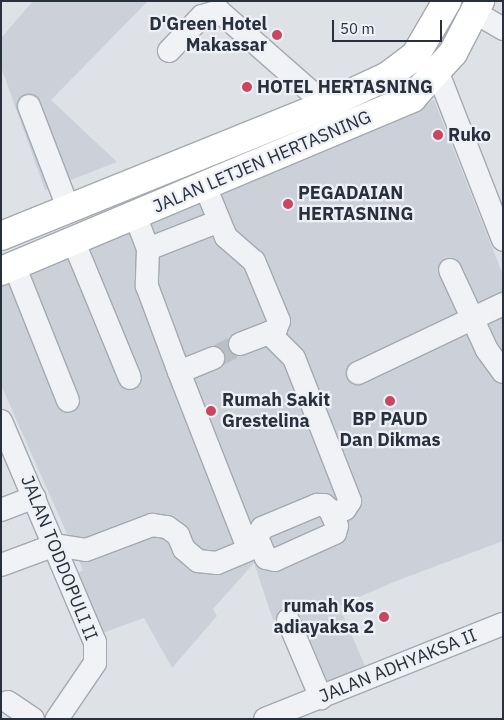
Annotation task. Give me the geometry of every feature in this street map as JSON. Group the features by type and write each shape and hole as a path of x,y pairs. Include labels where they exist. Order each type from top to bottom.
{"main road":[{"name":"JALAN LETJEN HERTASNING","path":"1,237 326,104 405,66 415,56 447,1"},
{"name":"JALAN LETJEN HERTASNING","path":"8,268 412,98 438,73 453,53 477,7"},
{"path":"1,237 8,268"}],"street":[{"path":"477,7 503,29"},
{"path":"169,51 202,16 219,11 326,104"},
{"path":"438,73 503,240"},
{"path":"29,106 69,210"},
{"path":"205,186 226,237 254,261 279,321 276,329 269,334 240,344"},
{"path":"1,565 55,545 86,550 152,525 167,527 178,534 184,549 198,562 217,563 254,547 262,528 308,509 324,505 332,515 337,526 332,536 270,560 254,547 179,372 147,286 148,249 134,215"},
{"path":"148,249 218,221"},
{"path":"73,240 130,378"},
{"path":"8,268 68,401"},
{"path":"450,270 487,350 503,372"},
{"path":"358,373 503,304"},
{"path":"269,334 294,358 350,501 346,509 332,515"},
{"path":"179,372 213,358"},
{"name":"JALAN TODDOPULI II","path":"1,421 36,497 95,642 95,663 57,719"},
{"path":"1,510 36,497"},
{"path":"288,620 321,698"},
{"name":"JALAN ADHYAKSA II","path":"265,719 290,715 321,698 503,624"},
{"path":"8,702 33,719"}],"shaded area":[{"path":"33,1 148,1 51,100 117,162 45,190 1,67 1,38"},
{"path":"434,100 503,275 503,541 391,583 339,606 365,666 322,684 290,613 273,620 254,563 213,609 217,616 172,668 144,618 97,635 75,575 83,570 1,385 1,283 227,191 224,185"}],"tunnel":[{"path":"213,358 240,344"}],"place":[{"name":"D'Green Hotel Makassar","path":"277,35"},
{"name":"HOTEL HERTASNING","path":"247,87"},
{"name":"Ruko","path":"438,135"},
{"name":"PEGADAIAN HERTASNING","path":"288,204"},
{"name":"BP PAUD Dan Dikmas","path":"390,401"},
{"name":"Rumah Sakit Grestelina","path":"211,411"},
{"name":"rumah Kos adiayaksa 2","path":"384,617"}]}
